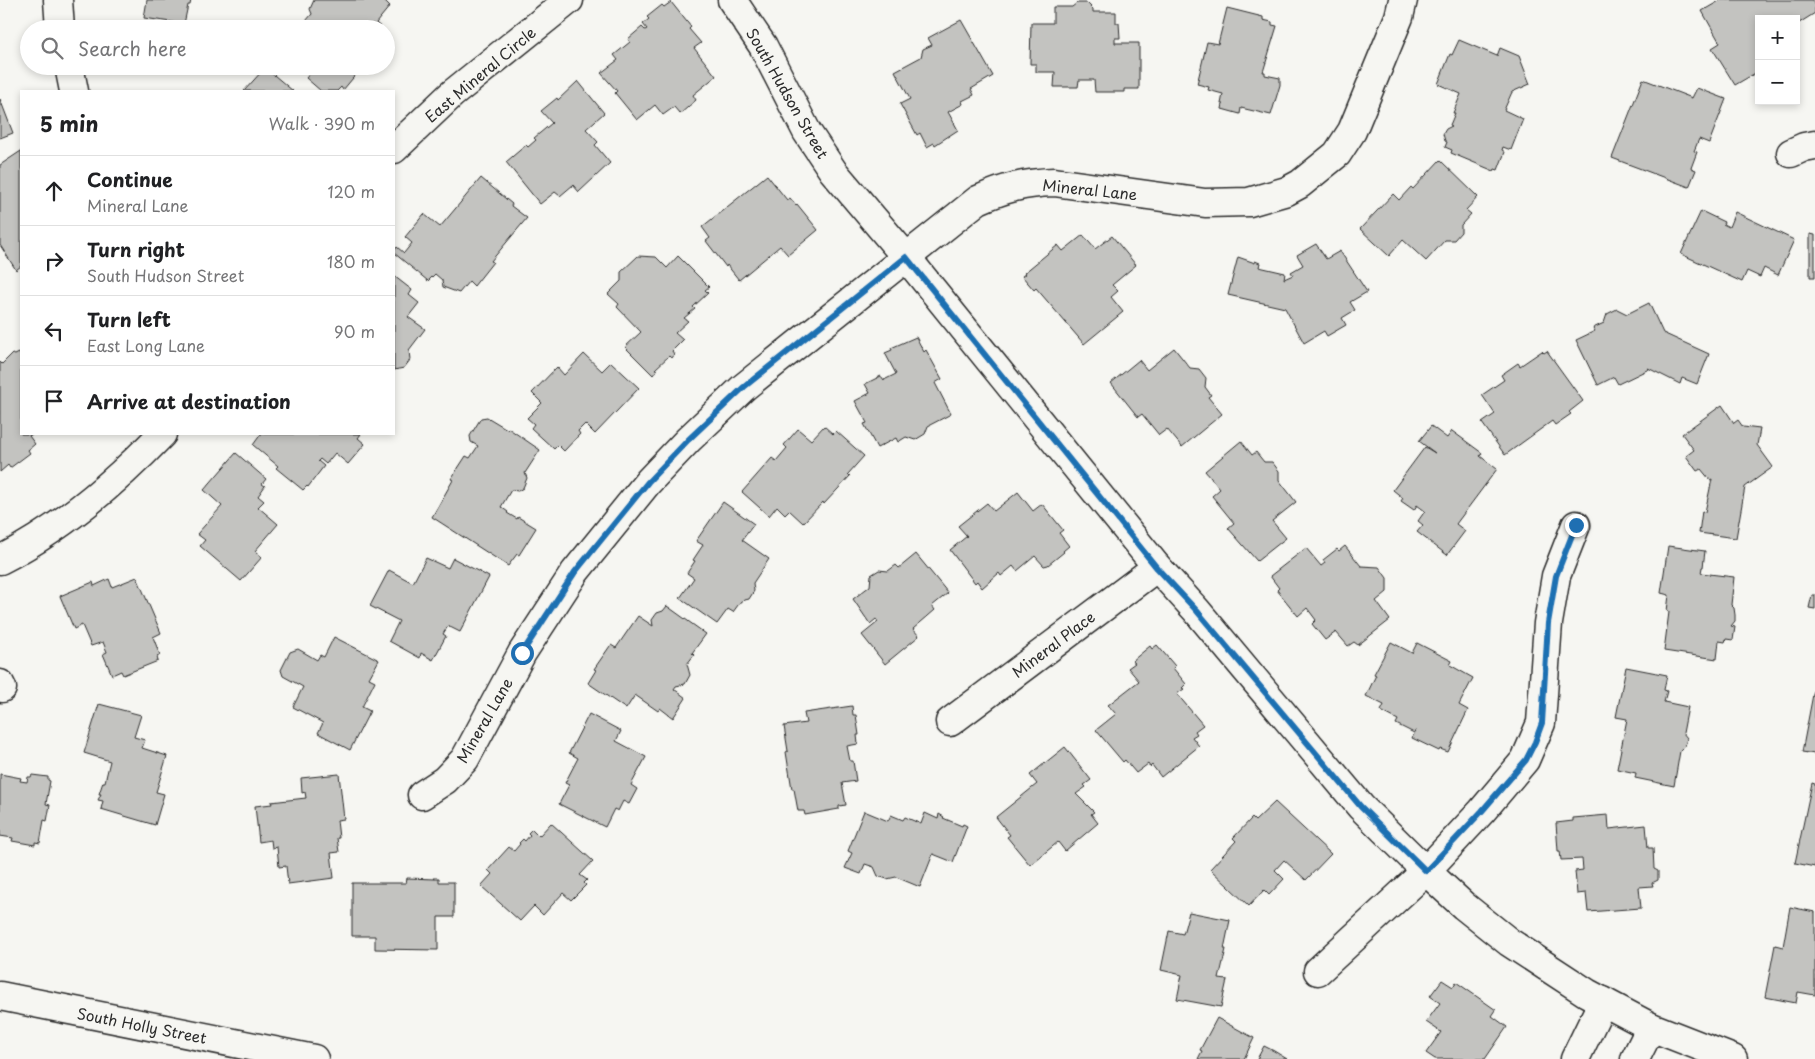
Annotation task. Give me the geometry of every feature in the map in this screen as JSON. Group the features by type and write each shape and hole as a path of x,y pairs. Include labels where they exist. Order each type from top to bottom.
{"street":[{"path":"58,0 59,20"},
{"name":"East Mineral Circle","path":"395,148 452,94 569,0"},
{"name":"South Hudson Street","path":"732,0 763,46 807,132 833,171 906,257 1157,568 1204,618 1361,807 1464,906 1509,942 1546,968 1651,1027 1733,1059"},
{"name":"Mineral Lane","path":"422,795 445,780 465,759 522,653 575,572 648,482 688,440 744,387 978,200 1002,189 1029,183 1054,182 1205,203 1249,202 1287,191 1300,184 1337,154 1352,131 1399,16 1403,0"},
{"path":"71,75 74,90"},
{"path":"0,560 22,549 62,523 135,462 161,435"},
{"path":"1318,971 1426,871 1526,760 1542,723 1548,623 1556,576 1576,525"},
{"name":"Mineral Place","path":"950,722 1142,577 1157,568"},
{"name":"South Holly Street","path":"0,996 314,1059"},
{"path":"1575,1059 1603,1001"},
{"path":"1635,1059 1651,1027"}],"building":[{"path":"147,0 191,0 185,20 144,18"},
{"path":"314,0 384,0 390,6 378,20 307,20 312,14 310,9"},
{"path":"1721,0 1812,0 1815,6 1815,13 1800,22 1800,15 1755,15 1755,73 1735,85 1712,48 1720,43 1702,11"},
{"path":"671,2 701,43 694,48 716,76 693,95 696,100 680,114 674,107 663,115 655,105 637,120 615,93 617,91 601,73 618,60 614,55 630,42 628,39 642,27 645,30 647,29 643,24 649,19 647,17 662,5 664,7"},
{"path":"1077,3 1087,3 1093,9 1093,12 1116,12 1116,23 1119,23 1120,38 1115,38 1115,43 1139,43 1139,89 1124,89 1124,92 1095,92 1094,80 1079,80 1078,87 1054,87 1055,72 1036,72 1036,64 1030,64 1031,23 1053,23 1053,7 1072,7"},
{"path":"1227,8 1263,17 1263,20 1272,22 1272,25 1277,26 1263,72 1265,72 1265,75 1280,78 1280,85 1271,115 1241,108 1240,114 1222,109 1223,94 1208,90 1209,87 1197,84 1207,42 1218,44"},
{"path":"961,20 993,76 971,89 974,95 962,101 963,104 948,112 958,130 935,145 934,143 927,147 920,133 917,135 900,104 910,99 895,71 921,57 923,49 932,45 928,38"},
{"path":"1459,40 1497,56 1500,48 1519,56 1530,84 1512,92 1504,110 1523,119 1511,150 1503,147 1502,150 1505,152 1498,170 1495,169 1494,171 1451,153 1452,150 1445,147 1447,142 1443,134 1446,129 1452,126 1450,125 1455,113 1453,113 1461,94 1438,84 1450,54 1452,55"},
{"path":"258,75 274,75 292,90 245,90"},
{"path":"308,75 356,75 343,90 341,87 338,90 320,90 306,78"},
{"path":"1643,79 1692,98 1697,88 1726,99 1709,143 1699,139 1694,151 1697,152 1691,168 1696,170 1689,187 1612,158"},
{"path":"578,81 604,113 586,129 598,142 595,145 610,163 579,192 573,185 560,196 555,192 540,204 506,162 526,145 528,147 536,140 534,138 552,123 541,111 557,98 558,100"},
{"path":"0,99 13,133 0,138"},
{"path":"20,152 20,267 16,270 0,245 0,165"},
{"path":"1440,160 1478,197 1466,210 1471,214 1461,225 1461,232 1454,240 1445,240 1426,261 1403,240 1389,256 1360,229 1393,194 1399,200 1411,187 1413,189"},
{"path":"767,175 787,200 790,198 797,204 818,230 788,255 780,246 739,280 727,265 726,267 706,241 710,238 702,227"},
{"path":"481,178 527,218 491,261 493,262 474,286 469,281 459,293 443,287 442,280 435,274 428,281 395,254 397,247 404,253 412,243 405,237 424,214 440,227"},
{"path":"1701,211 1724,222 1723,224 1729,227 1735,212 1794,240 1778,275 1764,268 1760,277 1747,271 1742,282 1681,254"},
{"path":"1810,234 1815,235 1815,277 1810,277"},
{"path":"1083,235 1095,249 1112,236 1136,265 1112,285 1118,291 1111,297 1123,312 1084,344 1036,288 1034,290 1022,276 1058,245 1063,251"},
{"path":"1316,244 1326,259 1340,251 1367,292 1350,302 1355,310 1342,318 1346,325 1327,336 1324,331 1304,343 1285,308 1228,295 1238,257 1260,263 1259,267 1285,273 1284,279 1293,275 1291,272 1303,265 1297,255"},
{"path":"638,256 656,257 667,268 678,256 709,287 705,290 708,293 693,307 695,309 684,318 688,321 675,333 683,340 672,351 674,354 671,358 669,356 655,369 657,370 653,375 625,347 641,332 617,307 619,304 608,294 621,281 621,272"},
{"path":"395,277 412,290 409,295 419,303 408,317 425,329 409,350 410,360 404,368 395,370"},
{"path":"1649,303 1663,333 1709,354 1697,384 1682,378 1680,384 1648,368 1618,384 1614,377 1598,385 1576,340 1595,331 1593,328 1604,323 1607,314 1617,309 1627,314"},
{"path":"916,337 924,352 926,350 942,379 935,383 951,414 928,426 925,434 915,440 906,437 898,442 896,438 877,448 864,424 867,423 855,401 870,393 865,384 881,376 884,380 896,374 885,353 892,350 891,348"},
{"path":"1174,348 1190,368 1199,369 1206,378 1205,387 1211,395 1208,397 1222,414 1182,447 1167,429 1159,435 1142,414 1138,417 1111,383 1139,360 1147,370"},
{"path":"1542,351 1544,353 1547,351 1583,401 1569,412 1571,414 1555,425 1552,421 1505,455 1482,423 1495,414 1482,395 1504,380 1501,375 1518,363 1520,366"},
{"path":"19,353 20,354 20,435 30,435 29,436 35,444 28,450 30,453 10,468 8,465 0,472 0,362 2,364 12,354"},
{"path":"584,354 602,371 611,362 639,388 595,434 585,424 578,431 580,434 564,451 558,445 554,449 531,428 534,424 527,418 542,403 532,393 557,367 564,375"},
{"path":"1722,405 1734,423 1738,420 1743,427 1760,429 1757,445 1773,467 1745,487 1736,538 1699,533 1702,511 1705,512 1712,479 1710,480 1701,469 1697,471 1686,456 1694,450 1682,434"},
{"path":"487,417 508,428 540,450 525,473 527,478 523,488 518,491 511,490 501,507 517,519 518,517 536,528 519,555 517,554 508,566 432,517 453,480 451,479 466,456 470,458 478,446 471,442 470,436 481,418"},
{"path":"824,426 833,434 836,431 864,456 848,474 850,476 803,523 789,510 785,514 777,506 769,516 742,492 772,458 776,461 787,448 784,445 798,429 811,440"},
{"path":"1431,426 1447,438 1452,431 1482,453 1480,456 1497,469 1456,524 1465,531 1447,555 1417,532 1423,525 1418,521 1425,511 1417,505 1414,510 1401,501 1403,498 1393,490 1425,447 1435,453 1419,441"},
{"path":"260,435 360,435 358,438 365,444 348,464 335,453 326,464 320,459 318,461 324,466 308,487 303,490 276,468 278,466 253,445"},
{"path":"1241,441 1252,455 1256,452 1264,462 1272,462 1279,471 1279,480 1296,502 1272,521 1286,538 1257,561 1228,528 1234,523 1212,496 1220,489 1205,471"},
{"path":"236,453 266,479 262,484 265,486 258,496 264,501 258,507 278,524 255,551 262,557 241,581 200,546 205,540 197,534 222,506 204,490"},
{"path":"1018,492 1033,511 1042,504 1063,530 1059,533 1069,546 1048,565 1044,566 1035,556 1017,571 1013,566 1001,576 999,573 982,588 977,581 975,583 950,550 967,536 958,526 987,503 994,511"},
{"path":"723,502 754,524 742,540 769,559 753,583 754,591 749,599 741,601 733,612 728,609 717,624 680,598 694,578 687,573 703,545 696,541"},
{"path":"1345,546 1361,566 1379,567 1387,578 1387,592 1376,601 1390,620 1358,645 1354,642 1348,646 1336,632 1325,640 1312,624 1316,620 1307,608 1298,616 1277,590 1279,588 1270,576 1306,548 1321,566 1325,563 1323,560 1337,549 1339,551"},
{"path":"1668,546 1705,551 1701,573 1734,577 1731,605 1734,608 1735,615 1735,621 1731,626 1735,627 1733,640 1719,641 1717,659 1664,651 1669,612 1667,611 1669,595 1661,593"},
{"path":"916,554 948,593 932,606 935,610 913,629 919,636 885,664 862,635 878,622 876,619 870,624 853,599 870,586 871,575 879,570 888,571 896,565 899,568"},
{"path":"426,558 448,568 453,558 489,577 460,632 448,626 443,634 446,636 433,660 421,653 420,658 389,641 399,621 370,606 389,570 413,583"},
{"path":"137,577 161,633 153,637 160,655 157,657 158,661 123,675 121,671 112,675 103,654 107,652 103,642 91,646 82,625 74,629 60,596 93,582 94,586 109,579 112,587"},
{"path":"1812,595 1815,595 1815,609 1809,608"},
{"path":"667,606 706,634 692,653 694,655 687,664 690,675 685,684 676,686 674,689 686,698 673,718 660,708 658,711 635,695 626,709 588,683 596,670 594,669 610,646 616,648 638,616 653,626 652,620 657,613 663,611"},
{"path":"334,637 379,660 369,678 375,681 362,707 370,711 350,750 318,733 323,723 293,707 303,687 283,676 281,670 290,652 298,649 317,660 320,655 324,657"},
{"path":"1391,642 1412,653 1417,643 1452,661 1450,665 1473,678 1459,705 1468,710 1448,752 1440,749 1439,751 1412,738 1416,730 1414,733 1396,724 1398,720 1381,711 1384,705 1366,696 1376,675 1374,674"},
{"path":"1157,645 1175,666 1173,668 1186,684 1182,688 1184,689 1177,694 1203,725 1195,731 1197,734 1192,737 1199,746 1161,777 1152,765 1150,767 1148,764 1136,773 1125,760 1123,762 1096,730 1116,714 1108,705 1139,681 1128,668 1135,663 1132,661 1150,646 1152,649"},
{"path":"1626,667 1667,675 1664,690 1667,691 1664,702 1688,707 1683,733 1687,738 1685,746 1680,751 1674,786 1635,778 1636,773 1617,769 1627,719 1616,717"},
{"path":"1815,684 1815,754 1802,752"},
{"path":"99,704 141,715 134,737 145,740 142,748 167,756 156,792 164,794 155,825 101,809 103,801 98,800 101,794 99,794 103,782 105,782 110,761 84,753"},
{"path":"852,706 853,715 856,715 859,735 857,735 858,744 847,746 850,761 853,761 856,781 842,783 846,805 839,806 839,809 805,815 804,811 798,811 794,789 792,789 784,726 806,723 804,713"},
{"path":"589,714 621,731 616,741 646,757 631,785 637,789 629,804 623,801 618,811 614,809 605,827 559,804 569,785 565,783 578,758 569,753"},
{"path":"1065,747 1091,780 1084,785 1086,787 1076,794 1094,812 1091,814 1098,823 1065,851 1058,842 1030,865 1007,837 1010,835 996,817 1037,784 1030,775"},
{"path":"0,774 21,778 20,781 27,782 28,777 32,775 48,777 50,781 46,804 50,805 47,821 44,820 40,843 35,842 35,845 12,841 13,838 0,836"},
{"path":"339,774 344,819 337,820 339,852 331,853 334,878 288,884 286,866 279,867 277,847 272,848 271,840 259,842 255,806 306,798 305,792 302,793 301,778"},
{"path":"1812,783 1815,784 1815,867 1795,863"},
{"path":"1275,802 1331,854 1306,880 1284,860 1275,870 1284,879 1269,895 1264,890 1249,906 1210,869 1236,841 1233,838 1252,818 1255,821"},
{"path":"864,811 888,821 891,815 903,820 905,817 921,824 925,813 938,819 939,814 943,818 962,826 963,824 967,826 953,862 933,854 920,887 896,877 887,879 878,876 874,867 865,864 861,874 845,868 852,853 848,851"},
{"path":"1608,815 1609,829 1646,825 1648,848 1653,848 1654,869 1658,871 1658,880 1652,883 1653,886 1639,887 1641,908 1588,912 1586,893 1577,894 1575,871 1583,870 1582,859 1561,860 1560,851 1558,851 1556,823 1573,821 1573,818"},
{"path":"551,823 593,861 580,875 587,880 584,883 586,885 571,900 563,893 543,915 534,906 520,921 481,886 492,874 488,870 509,847 514,851 523,839 525,841 530,835 528,833 532,829 539,836"},
{"path":"407,878 439,878 439,882 454,882 454,917 438,917 438,950 375,949 375,936 352,936 352,883 406,883"},
{"path":"1790,907 1815,912 1815,995 1798,992 1796,1003 1765,997 1775,945 1783,947"},
{"path":"1189,912 1230,920 1219,979 1227,980 1221,1007 1177,999 1182,975 1161,970 1169,931 1183,934"},
{"path":"1442,980 1453,987 1456,982 1496,1010 1492,1016 1507,1027 1485,1059 1435,1059 1426,1053 1441,1032 1426,1022 1440,1003 1430,996"},
{"path":"1217,1018 1254,1038 1244,1059 1198,1059 1202,1051 1200,1050"},
{"path":"1264,1046 1274,1051 1287,1059 1257,1059"}],"route":[{"path":"522,653 575,572 648,482 688,440 744,387 906,257 1157,568 1197,611 1361,807 1426,871 1526,760 1535,742 1542,723 1548,623 1556,576 1576,525"}]}
